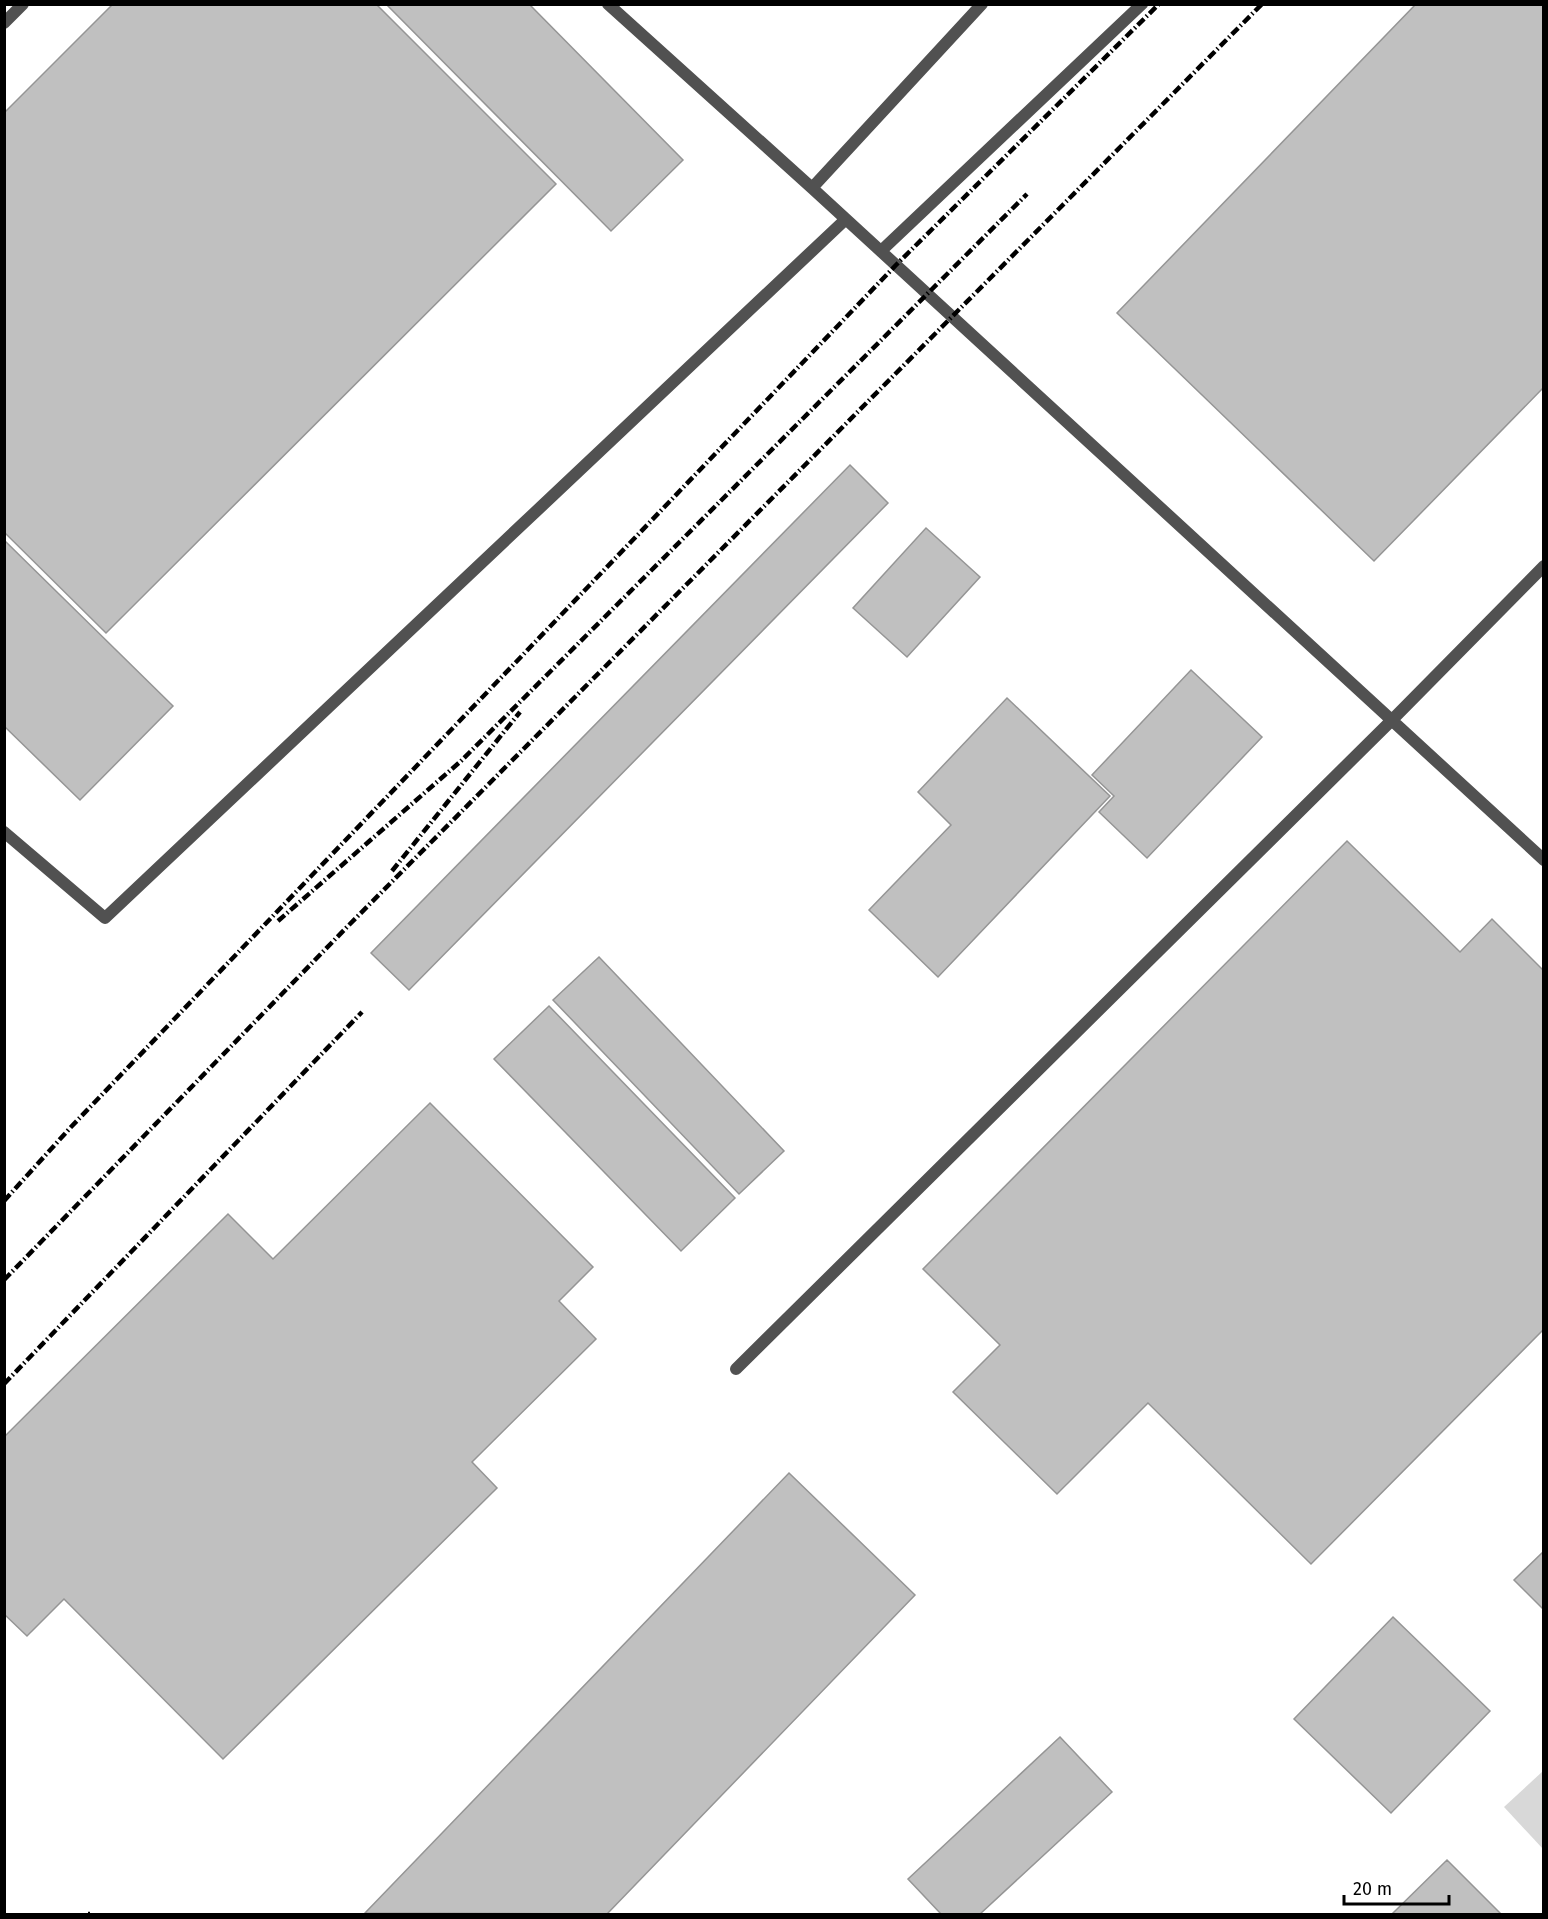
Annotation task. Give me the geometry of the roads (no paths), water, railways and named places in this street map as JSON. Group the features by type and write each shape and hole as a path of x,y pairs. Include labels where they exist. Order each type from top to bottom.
{"lane":[{"path":"4,23 23,4"},
{"path":"608,4 881,251 1544,860"},
{"path":"812,188 982,4"},
{"path":"881,251 1142,4"},
{"path":"4,832 105,918 846,219"},
{"path":"736,1369 1392,720 1544,566"}],"railway":[{"path":"4,1201 71,1127 896,265 1159,4"},
{"path":"4,1280 347,927 1262,4"},
{"path":"278,921 461,761 1027,194"},
{"path":"392,871 520,712"},
{"path":"4,1384 362,1012"}]}
